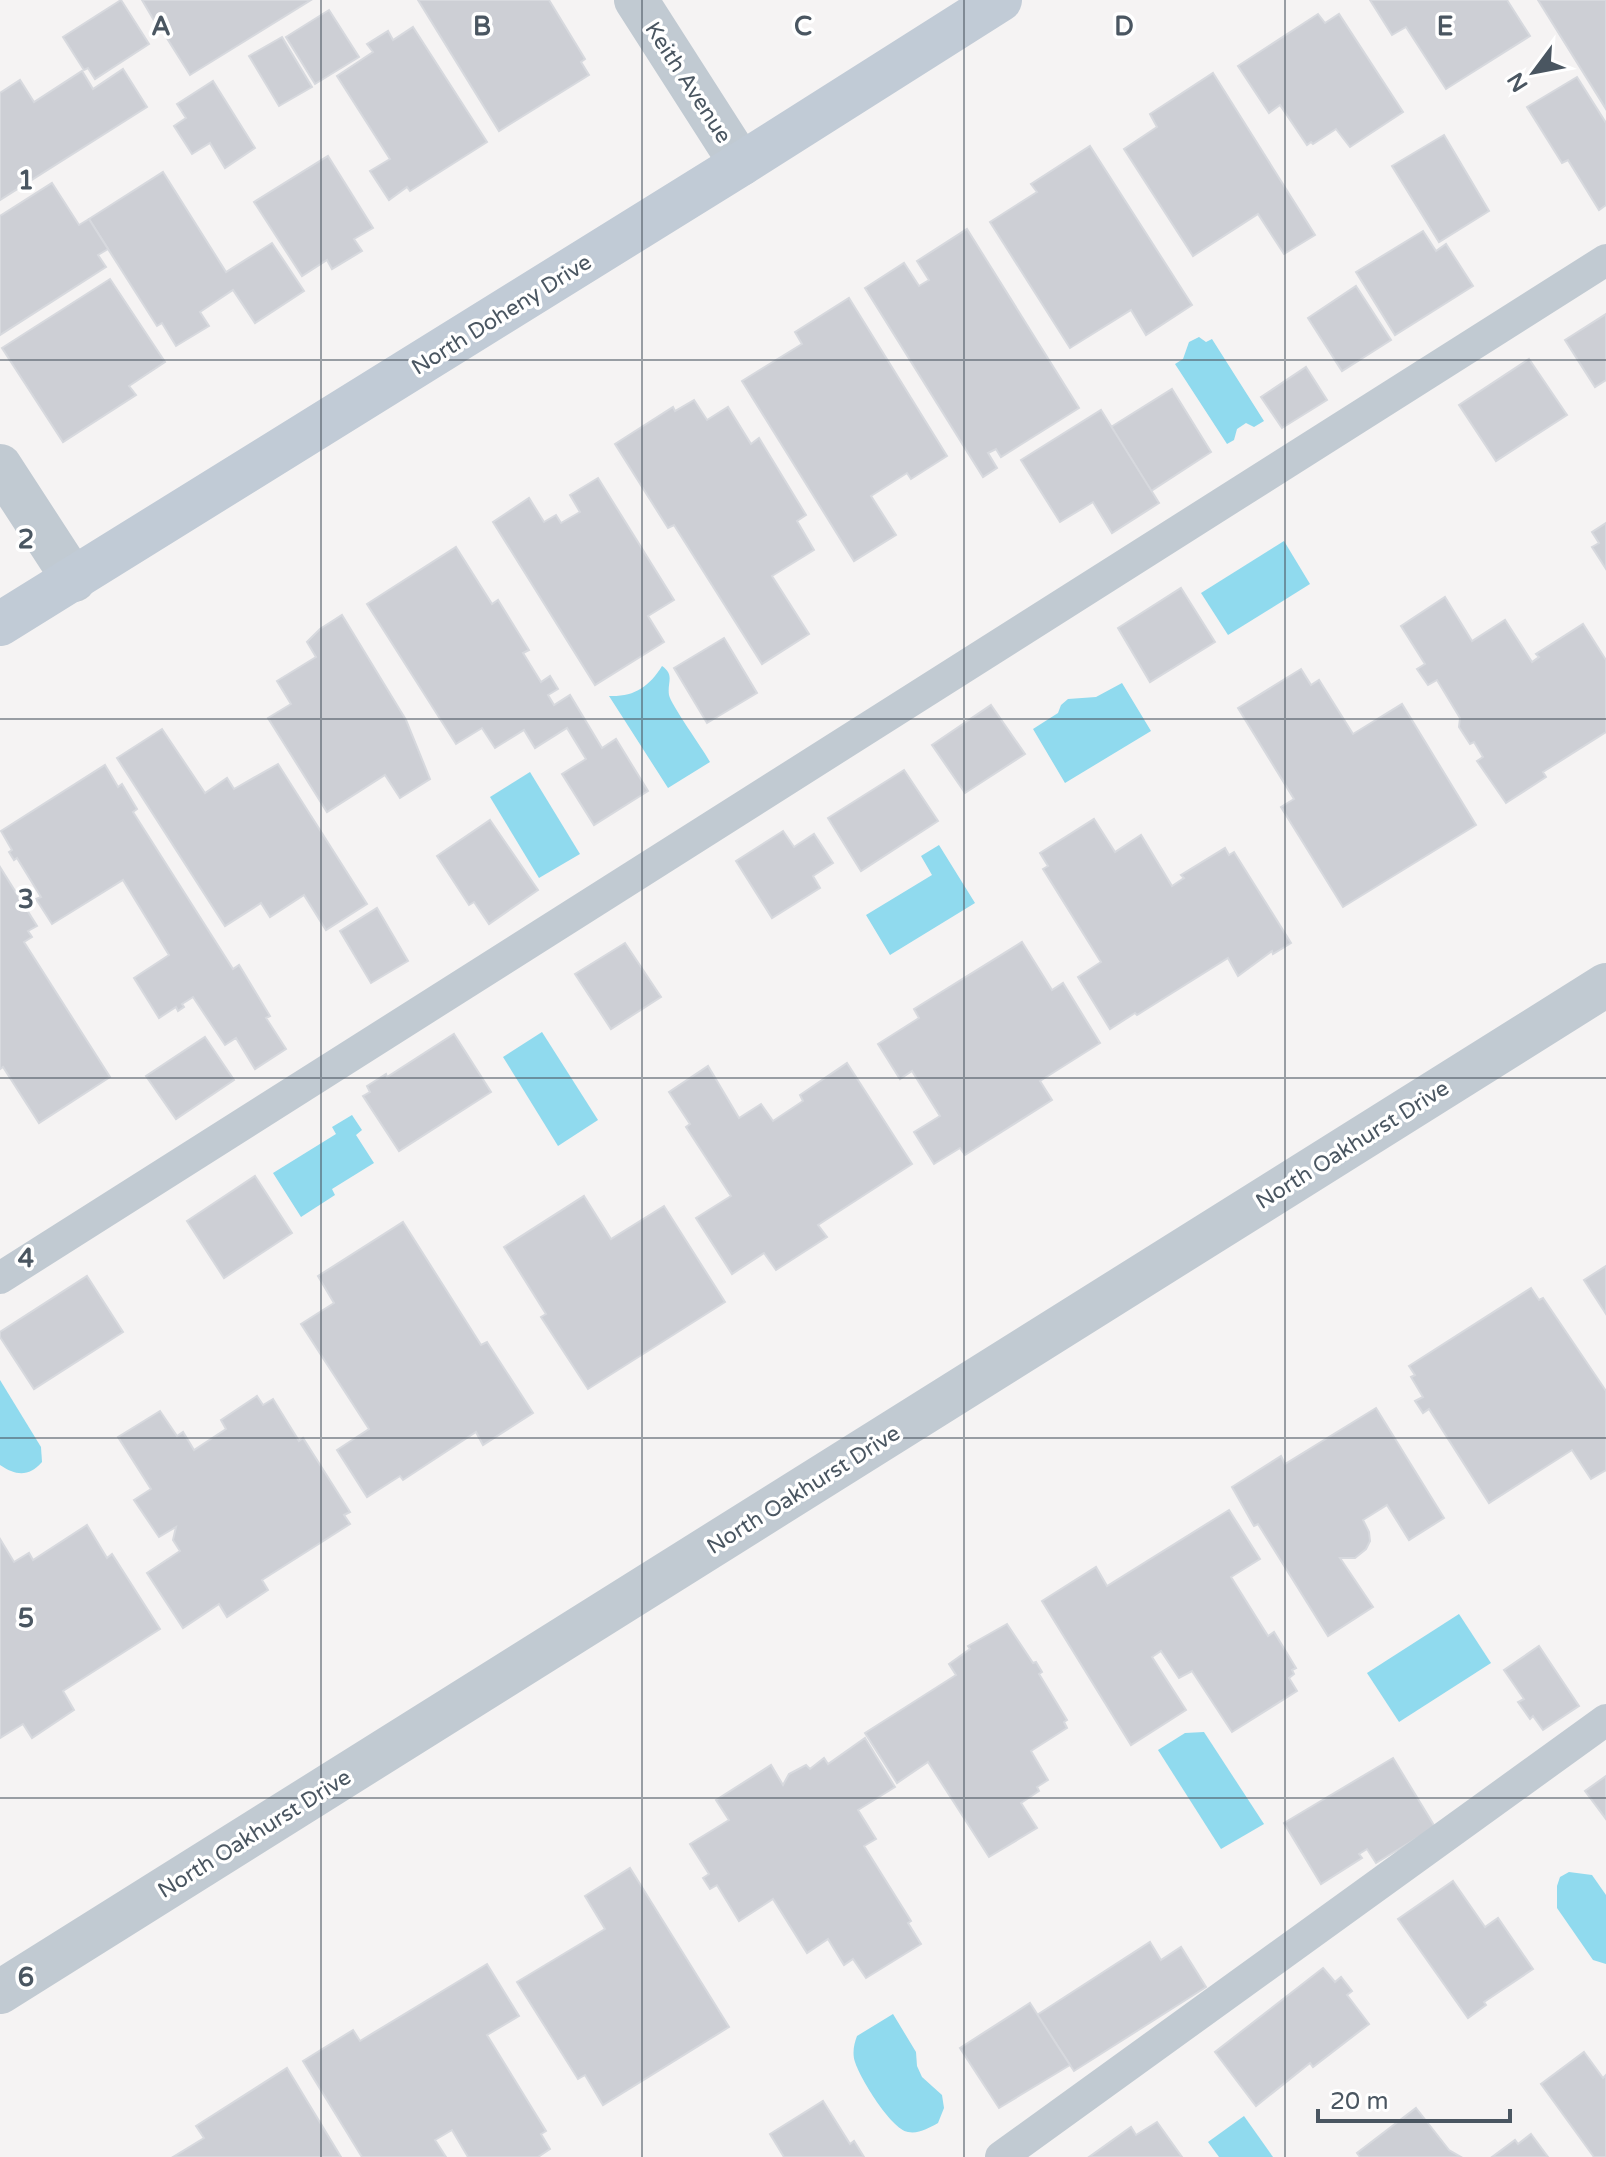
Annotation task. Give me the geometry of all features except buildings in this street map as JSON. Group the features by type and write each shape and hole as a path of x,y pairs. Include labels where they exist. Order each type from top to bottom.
{"main road":[{"name":"North Doheny Drive","path":"0,624 1000,0"}],"street":[{"name":"Keith Avenue","path":"636,0 741,164"},
{"path":"0,466 74,580"},
{"name":"North Oakhurst Drive","path":"0,1992 1606,985"}],"lane":[{"path":"0,1278 1606,260"},
{"path":"1001,2157 1606,1720"}],"water":[{"path":"1199,337 1206,342 1212,339 1264,421 1254,427 1246,423 1237,429 1234,440 1227,444 1175,364 1183,359 1189,342"},
{"path":"1284,541 1310,584 1228,635 1201,593"},
{"path":"662,666 669,676 671,700 710,762 668,788 609,696 626,695 640,689 652,680"},
{"path":"1122,683 1151,731 1065,783 1033,729 1058,713 1068,699 1096,697"},
{"path":"530,772 580,854 539,878 490,797"},
{"path":"939,845 975,903 890,955 866,915 932,875 921,856"},
{"path":"542,1032 598,1120 558,1146 503,1057"},
{"path":"352,1115 362,1130 356,1135 374,1163 332,1189 335,1195 301,1217 273,1173 336,1134 332,1127"},
{"path":"0,1380 41,1447 42,1462 27,1472 17,1473 0,1465"},
{"path":"1459,1614 1491,1663 1399,1722 1367,1673"},
{"path":"1204,1732 1264,1824 1221,1849 1158,1750 1185,1733"},
{"path":"1569,1872 1592,1875 1606,1895 1606,1964 1593,1960 1557,1908 1560,1877"},
{"path":"893,2014 916,2052 922,2077 942,2095 944,2108 938,2123 920,2131 908,2132 893,2122 869,2090 854,2059 857,2036"},
{"path":"1244,2116 1273,2157 1219,2157 1208,2142"}]}
